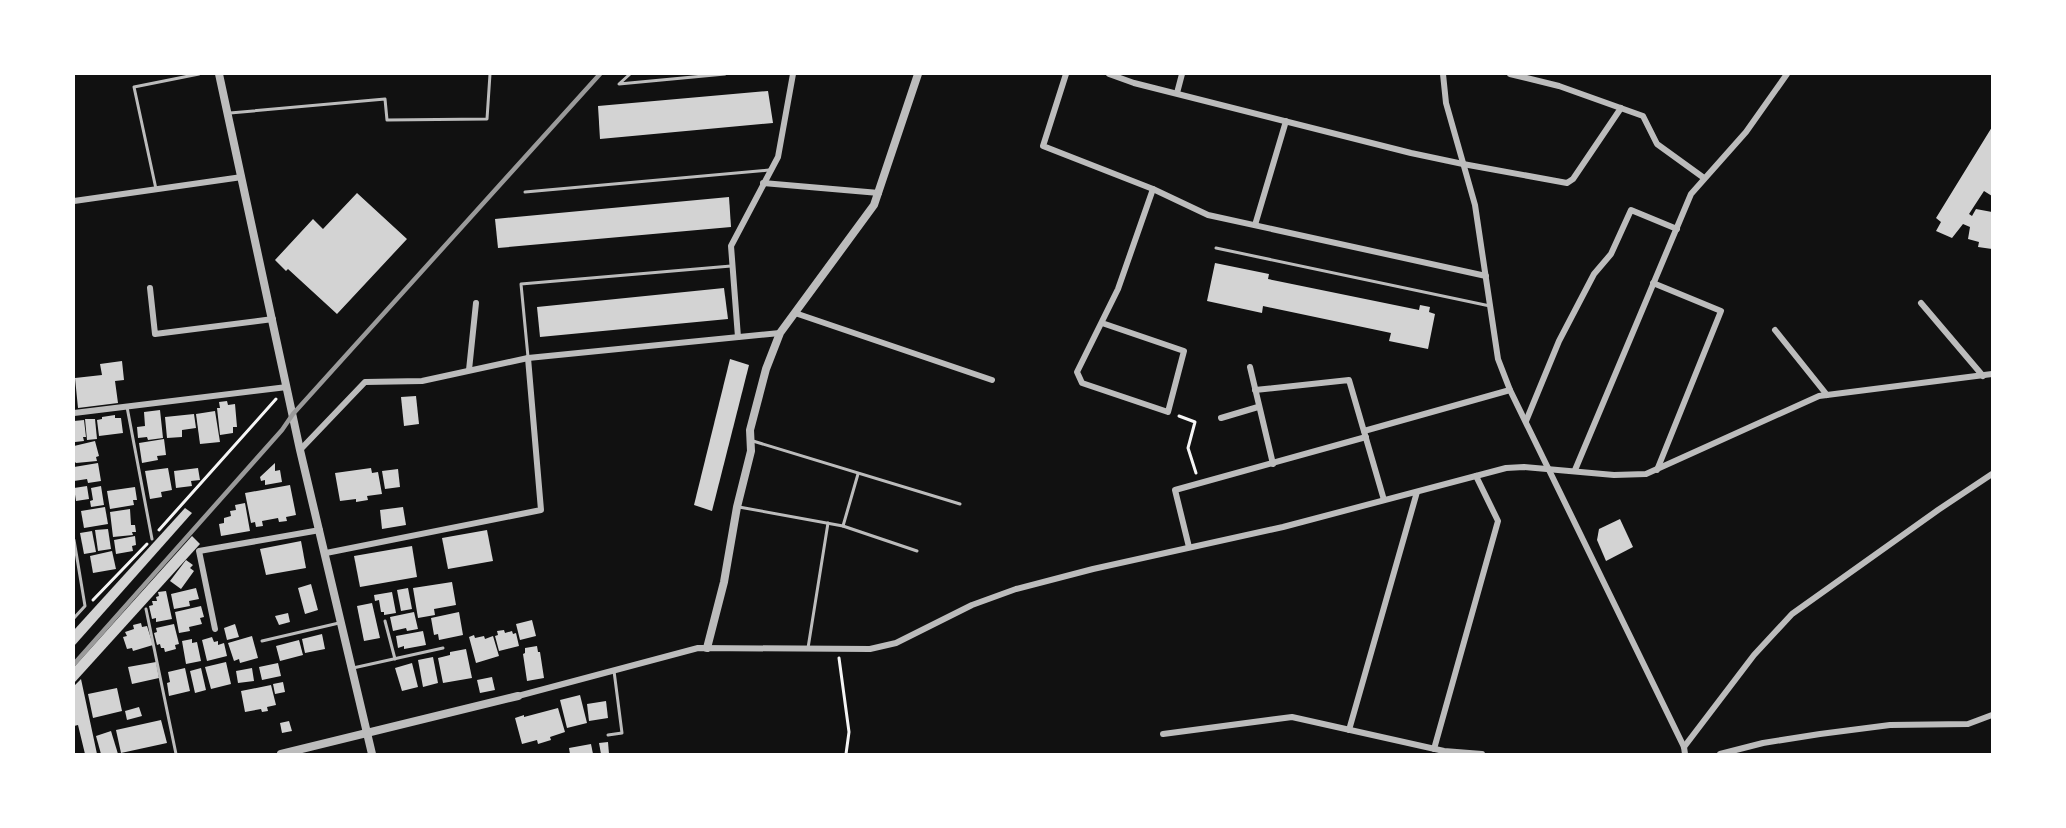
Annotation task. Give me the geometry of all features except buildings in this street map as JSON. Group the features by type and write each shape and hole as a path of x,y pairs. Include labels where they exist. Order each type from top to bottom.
{"street":[{"path":"219,74 300,450 372,754"},
{"path":"738,337 731,246 778,157 793,74"},
{"path":"707,648 724,582 737,507 751,451 750,430 766,369 780,333 874,206 918,74"},
{"path":"1066,74 1043,146 1153,189 1208,215 1486,276"},
{"path":"1109,74 1134,83 1463,164 1567,183 1573,179 1621,108"},
{"path":"1177,93 1182,74"},
{"path":"1443,74 1446,103 1475,206 1498,359 1510,390 1684,747 1684,754"},
{"path":"1510,74 1559,86 1643,116 1657,144 1704,178"},
{"path":"1575,470 1691,194 1746,132 1787,74"},
{"path":"1255,225 1286,121"},
{"path":"74,201 242,177"},
{"path":"763,183 879,193"},
{"path":"1102,323 1184,351 1168,412 1082,383 1077,372 1118,289 1153,189"},
{"path":"1526,421 1559,341 1594,274 1611,254 1631,210 1677,229"},
{"path":"1653,284 1721,311 1657,470"},
{"path":"150,288 155,334 273,319"},
{"path":"469,370 476,303"},
{"path":"1921,303 1983,376"},
{"path":"795,313 992,380"},
{"path":"1775,330 1827,395"},
{"path":"300,450 366,382 422,381 528,358 780,333"},
{"path":"326,553 541,510 528,358"},
{"path":"1250,367 1273,464"},
{"path":"280,754 707,648 870,649 896,643 972,605 1016,589 1283,527 1506,468 1548,468 1631,476 1646,474 1819,396 1992,374"},
{"path":"1255,390 1349,380 1384,500"},
{"path":"74,413 287,387"},
{"path":"1189,547 1175,490 1273,464 1510,390"},
{"path":"1221,418 1258,407"},
{"path":"1684,747 1754,655 1792,614 1992,474"},
{"path":"1434,749 1498,520 1476,476"},
{"path":"1349,730 1417,492"},
{"path":"215,629 199,551 320,530"},
{"path":"1720,754 1763,742 1890,725 1968,724 1992,715"},
{"path":"1163,734 1292,717 1434,749 1482,754"}],"lane":[{"path":"156,189 134,87 200,74"},
{"path":"228,113 385,99 387,120 487,119 490,74"},
{"path":"630,74 619,84 725,74"},
{"path":"525,192 771,169"},
{"path":"1216,248 1492,307"},
{"path":"528,358 521,284 733,266"},
{"path":"127,407 152,539"},
{"path":"751,440 960,504"},
{"path":"843,526 858,474"},
{"path":"737,507 828,522 917,551"},
{"path":"808,648 828,522"},
{"path":"74,540 85,606 74,618"},
{"path":"146,609 176,754"},
{"path":"385,621 394,659"},
{"path":"262,640 341,622"},
{"path":"352,668 442,648"},
{"path":"608,735 622,733 614,671"}],"path":[{"path":"90,604 152,539 276,399"},
{"path":"1168,412 1195,422 1188,448 1200,483"},
{"path":"838,650 849,732 846,754"}],"railway":[{"path":"74,664 282,430 293,414 600,74"}]}
